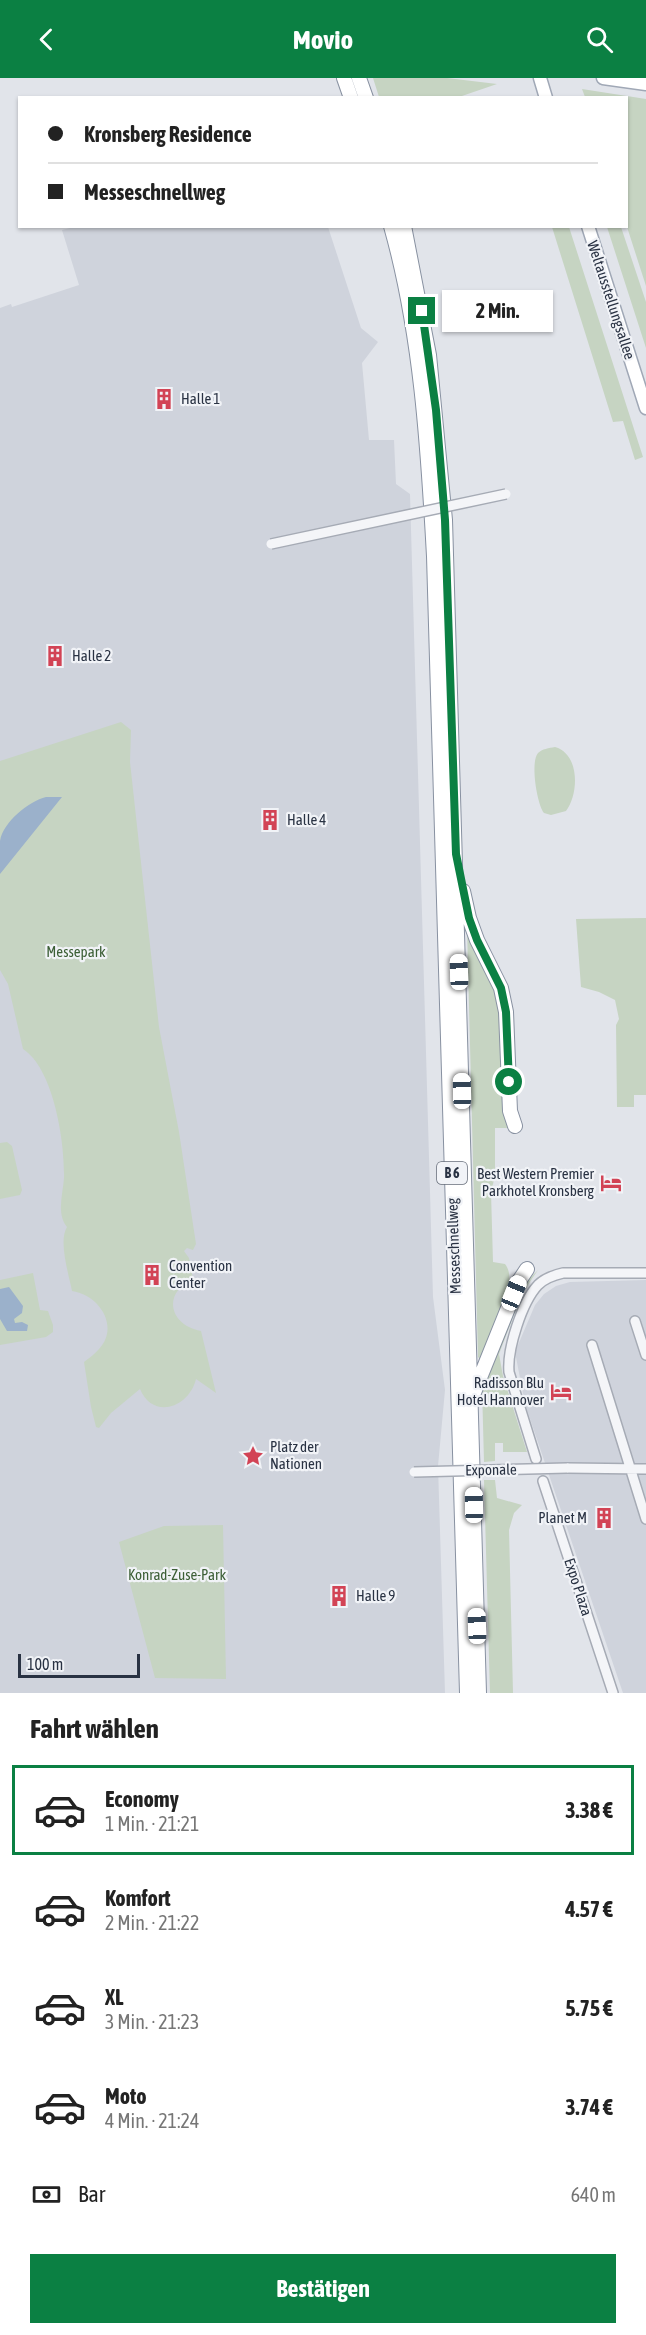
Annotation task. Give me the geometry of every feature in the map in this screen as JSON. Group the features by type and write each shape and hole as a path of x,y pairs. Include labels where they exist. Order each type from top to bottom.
{"highway":[{"path":"344,78 350,96"},
{"path":"359,78 365,96"},
{"name":"Messeschnellweg","path":"391,228 406,292 424,411 434,556 466,1693"},
{"name":"Messeschnellweg","path":"404,228 429,355 446,531 479,1693"},
{"path":"456,854 469,918 477,940 501,988 506,1012 510,1111 515,1126"},
{"path":"471,1400 519,1281 527,1269"}],"main road":[{"path":"540,78 545,96"},
{"path":"603,78 646,84"},
{"name":"Weltausstellungsallee","path":"589,228 646,408"}],"street":[{"path":"271,544 506,494"},
{"path":"536,1459 515,1392 508,1359 511,1341 530,1297 538,1285 551,1276 563,1273 646,1273"},
{"path":"635,1322 646,1355"},
{"path":"592,1345 646,1519"},
{"name":"Exponale","path":"414,1472 567,1468 630,1469"},
{"path":"630,1469 646,1469"},
{"name":"Expo Plaza","path":"543,1481 614,1693"}],"shaded area":[{"path":"70,228 328,228 361,328 378,342 362,363 369,440 394,440 396,484 410,494 433,1297 445,1390 438,1466 445,1693 0,1693 0,308 11,304 12,307 79,285 62,230"},
{"path":"646,1280 646,1693 623,1693 525,1404 515,1352 535,1305 544,1294 556,1286 570,1282"}],"green space":[{"path":"373,78 447,78 497,84 462,96 379,96"},
{"path":"582,89 627,96 585,96"},
{"path":"628,96 646,99 646,286 627,228"},
{"path":"552,228 569,228 643,457 635,460 623,421 613,422"},
{"path":"607,228 621,228 646,302 646,348"},
{"name":"Messepark","path":"121,722 131,730 130,762 159,1027 179,1132 196,1244 193,1250 187,1248 184,1251 189,1258 193,1279 177,1292 173,1300 173,1308 176,1316 182,1322 190,1328 201,1331 216,1393 196,1379 192,1389 179,1403 162,1407 153,1405 140,1389 111,1413 99,1428 96,1427 91,1407 84,1362 97,1351 105,1340 107,1322 98,1305 82,1294 72,1291 64,1249 67,1227 61,1210 64,1163 60,1127 50,1089 43,1073 34,1059 23,1049 8,984 0,970 0,761"},
{"path":"555,747 569,758 575,775 575,785 566,811 551,815 544,813 541,808 535,783 535,765 538,753"},
{"path":"646,918 646,1095 634,1095 634,1107 617,1107 616,1025 619,1019 615,1000 581,987 576,919"},
{"path":"467,927 496,987 503,1011 511,1128 495,1128 495,1176 491,1192 493,1262 505,1264 509,1273 509,1284 502,1311 480,1359 478,1357"},
{"path":"7,1142 12,1146 22,1190 20,1195 0,1199 0,1143"},
{"path":"538,1270 523,1292 499,1354 503,1376 527,1452 503,1452 503,1443 495,1443 495,1461 484,1462 482,1387 524,1284"},
{"path":"33,1273 40,1310 48,1311 53,1332 46,1337 0,1345 0,1280"},
{"path":"484,1480 495,1480 497,1498 522,1505 514,1513 509,1530 513,1693 490,1693"},
{"name":"Konrad-Zuse-Park","path":"223,1525 226,1679 155,1678 119,1542 164,1526"}],"water":[{"path":"46,797 62,797 0,874 0,841 6,827 18,813"},
{"path":"9,1287 23,1306 22,1313 14,1319 15,1323 22,1322 28,1325 27,1331 7,1331 0,1319 0,1289"}],"place":[{"name":"Halle 1","path":"164,399"},
{"name":"Halle 2","path":"55,656"},
{"name":"Halle 4","path":"270,820"},
{"name":"Best Western Premier Parkhotel Kronsberg","path":"611,1183"},
{"name":"Convention Center","path":"152,1275"},
{"name":"Radisson Blu Hotel Hannover","path":"561,1392"},
{"name":"Platz der Nationen","path":"253,1456"},
{"name":"Planet M","path":"604,1518"},
{"name":"Halle 9","path":"339,1596"}],"route":[{"path":"422,311 436,410 445,520 456,854 469,918 477,940 501,988 506,1012 509,1082"}]}
